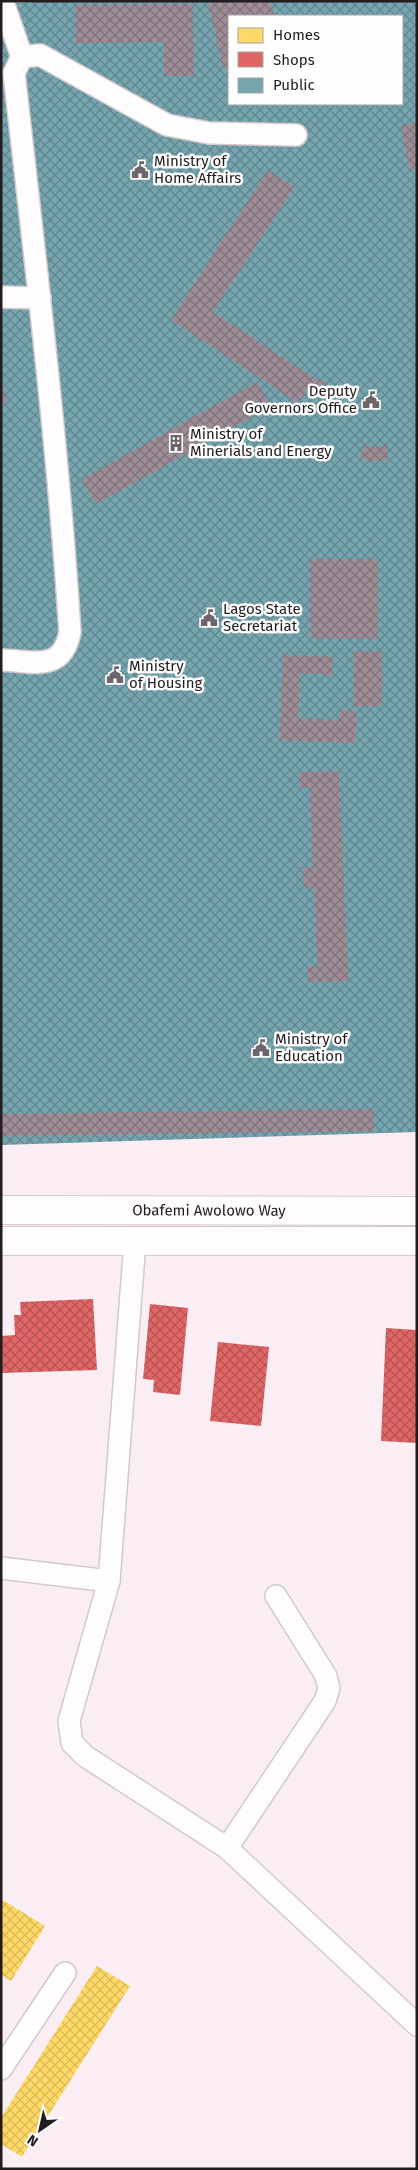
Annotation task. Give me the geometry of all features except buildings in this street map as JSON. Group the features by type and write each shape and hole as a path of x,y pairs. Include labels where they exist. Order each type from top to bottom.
{"main road":[{"name":"Obafemi Awolowo Way","path":"1,1210 417,1211"},
{"name":"Obafemi Awolowo Way","path":"1,1240 417,1241"}],"street":[{"path":"1,660 50,662 60,656 67,646 70,632 63,527 40,298 14,74 22,57 4,6"},
{"path":"22,57 40,55 167,125 209,133 296,135"},
{"path":"1,298 40,298"},
{"path":"135,1241 108,1581 69,1721 72,1743 85,1756 227,1848 417,2026"},
{"path":"1,1568 108,1581"},
{"path":"227,1848 325,1701 329,1688 326,1676 276,1596"},
{"path":"1,2069 65,1973"}],"place":[{"name":"Ministry of Home Affairs","path":"140,170"},
{"name":"Deputy Governors Office","path":"371,400"},
{"name":"Ministry of Minerials and Energy","path":"176,443"},
{"name":"Lagos State Secretariat","path":"209,618"},
{"name":"Ministry of Housing","path":"115,675"},
{"name":"Ministry of Education","path":"261,1048"}]}
